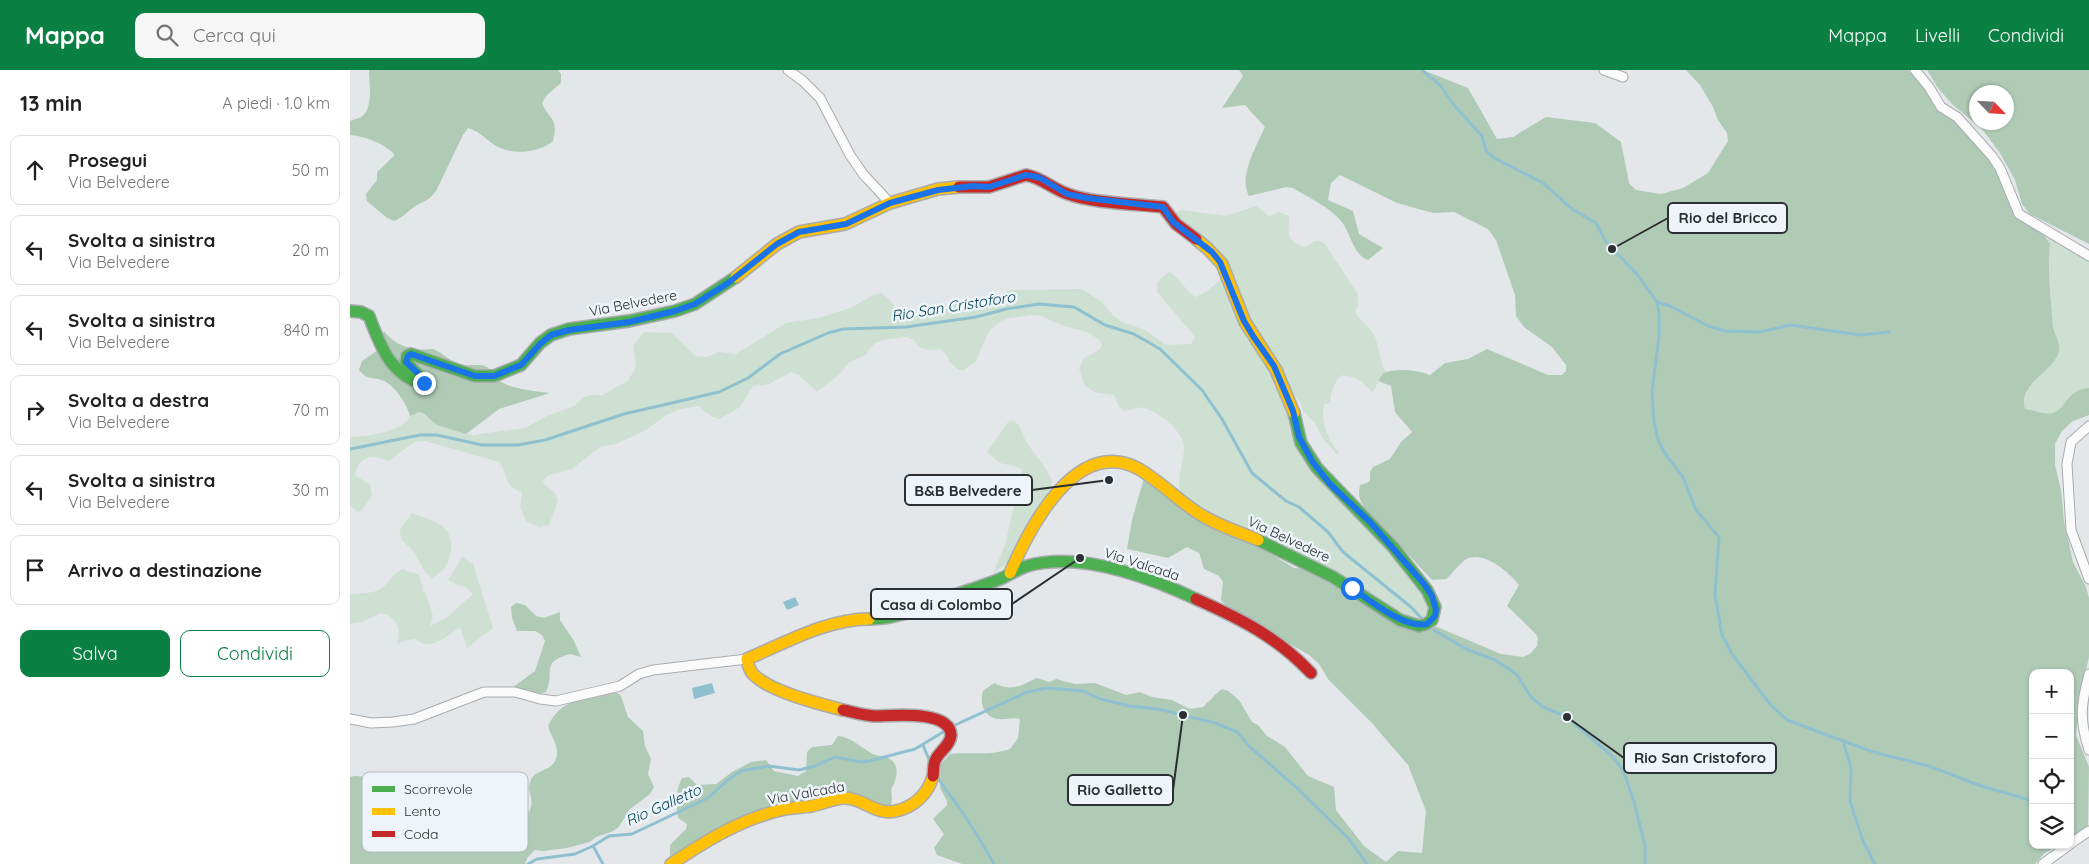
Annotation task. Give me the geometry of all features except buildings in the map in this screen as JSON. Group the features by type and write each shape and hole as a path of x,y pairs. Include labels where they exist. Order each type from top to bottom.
{"street":[{"path":"788,70 803,81 820,98 854,161 863,174 890,203"},
{"path":"1604,70 1623,77"},
{"path":"1915,70 1929,87 1941,107 1957,118 1992,156 2000,168 2018,214 2089,256"},
{"name":"Via Belvedere","path":"350,311 367,313 385,356 396,369 412,382 422,384 425,382 406,362 411,354 475,376 494,376 521,365 551,335 569,330 629,322 695,304 728,283 777,244 799,232 846,224 890,203 946,188 989,187 1026,175 1040,178 1067,194 1163,207 1173,222 1212,252 1220,262 1244,321 1274,366 1293,411 1299,437 1312,461 1330,484 1371,523 1414,571 1432,596 1436,610 1435,616 1427,624 1421,626 1410,624 1329,574 1208,519 1144,473 1124,464 1104,463 1090,467 1074,476 1061,487 1024,540 1010,573"},
{"path":"2089,426 2072,442 2067,464 2071,530 2089,579"},
{"name":"Via Valcada","path":"350,719 371,723 414,719 484,692 514,692 556,701 620,686 639,674 654,670 747,659 800,636 846,621 859,619 878,620 905,615 1037,563 1096,564 1172,588 1255,628 1300,660 1311,673"},
{"name":"Via Valcada","path":"671,864 731,830 781,809 814,806 844,798 852,799 882,812 906,808 922,798 928,789 933,775 934,762 950,739 950,733 946,726 929,718 854,713 772,686 757,678 749,667 747,659"},
{"path":"2089,674 2081,710 2082,726 2089,750"},
{"path":"2074,842 2089,832"},
{"path":"2043,864 2064,849"}],"green space":[{"path":"369,70 558,70 561,74 561,83 547,95 542,103 554,123 555,133 553,141 541,148 526,152 504,150 468,128 434,194 394,221 387,218 367,201 366,194 377,180 377,172 395,155 386,147 374,141 350,135 350,121 361,117 368,108 370,95"},
{"path":"1239,70 1423,70 1468,88 1497,139 1513,137 1546,117 1595,123 1621,142 1629,183 1636,190 1661,194 1683,188 1708,173 1728,141 1727,133 1700,85 1686,70 1908,70 1925,90 1938,110 1954,121 1988,158 1996,170 2015,216 2044,235 2050,244 2051,307 2059,352 2050,367 2026,392 2024,400 2025,409 2053,413 2076,391 2089,388 2089,415 2073,421 2062,431 2055,444 2055,465 2073,562 2086,587 2089,598 2089,657 2080,697 2076,735 2089,767 2088,827 2074,836 2074,669 2029,669 2029,849 2052,849 2045,853 2035,864 962,864 937,855 934,848 944,834 933,819 947,805 947,801 940,788 941,764 950,754 988,753 1010,749 1018,738 1020,719 999,719 986,713 982,705 983,691 994,683 1006,687 1016,687 1037,678 1049,682 1056,679 1075,684 1095,683 1126,695 1140,692 1152,697 1172,700 1190,709 1203,707 1222,689 1228,691 1239,700 1252,722 1258,725 1267,736 1285,747 1308,776 1334,787 1336,810 1364,846 1386,862 1398,851 1422,853 1426,811 1408,765 1371,722 1328,679 1319,664 1309,655 1229,609 1221,600 1223,582 1219,576 1204,569 1199,553 1187,547 1168,558 1127,549 1132,520 1144,478 1294,568 1308,569 1395,620 1435,626 1501,654 1523,657 1530,654 1537,646 1538,638 1536,634 1507,606 1519,585 1510,575 1490,561 1476,557 1463,561 1446,579 1432,580 1365,508 1361,502 1359,489 1360,485 1370,480 1370,472 1373,467 1390,459 1401,442 1412,432 1395,412 1391,386 1378,381 1383,373 1406,370 1430,375 1445,363 1468,359 1487,349 1548,375 1562,375 1566,371 1566,365 1552,347 1524,327 1516,316 1515,295 1496,240 1488,229 1454,212 1433,213 1397,203 1340,175 1331,183 1328,200 1353,211 1359,234 1383,248 1368,260 1359,254 1345,227 1337,217 1325,207 1293,188 1286,187 1249,196 1246,188 1247,171 1265,127 1245,105 1222,108 1243,76"},
{"path":"1927,70 2089,70 2089,244 2030,214 2022,204 2015,180 2000,153 1983,130 2014,130 2014,85 1969,85 1969,118 1952,104 1938,88"},
{"path":"1256,206 1269,216 1279,212 1289,216 1290,236 1299,245 1305,247 1315,241 1321,241 1325,244 1358,294 1358,305 1355,312 1377,341 1382,364 1386,372 1383,373 1374,390 1372,392 1359,380 1343,375 1337,380 1330,403 1324,404 1324,424 1331,442 1339,453 1336,454 1322,437 1314,422 1303,411 1301,403 1293,394 1275,356 1265,346 1247,317 1231,277 1173,214 1182,210 1226,216"},
{"path":"2047,238 2058,241 2089,257 2089,388 2076,392 2060,408 2052,413 2025,409 2024,400 2031,386 2050,367 2059,352 2059,345 2053,326 2049,274 2050,244"},
{"path":"1168,272 1173,274 1196,297 1207,291 1224,277 1266,359 1283,398 1293,433 1418,581 1429,604 1426,619 1419,622 1396,613 1204,513 1181,494 1179,482 1184,447 1183,441 1175,428 1162,417 1143,408 1138,407 1124,411 1119,407 1114,395 1096,393 1085,386 1079,368 1084,358 1099,350 1102,345 1100,340 1087,332 1033,315 1001,321 989,331 976,361 963,371 952,365 941,349 929,350 919,347 914,340 907,337 883,340 875,343 864,356 849,362 840,374 817,392 799,375 791,372 769,384 753,386 740,407 719,419 712,417 698,406 681,409 666,415 646,430 616,444 600,447 572,469 547,476 542,482 555,493 558,501 549,525 539,527 526,521 520,507 522,492 509,484 499,462 425,441 414,442 389,461 377,457 369,457 363,460 358,465 355,475 370,485 372,496 362,510 358,512 350,506 350,437 365,436 393,429 401,426 410,416 419,412 443,427 472,435 525,428 547,416 574,406 584,397 602,395 628,381 636,366 633,345 644,332 672,333 695,356 707,357 718,352 736,354 786,323 819,318 850,308 875,294 881,293 890,300 897,310 913,316 937,313 959,302 971,299 993,299 1011,290 1081,289 1101,301 1122,322 1145,330 1166,345 1191,344 1195,338 1193,334 1157,292 1157,283"},
{"path":"384,331 394,341 405,347 433,349 460,364 487,367 497,379 508,385 550,393 499,409 466,434 437,425 419,412 410,416 403,401 388,383 365,376 359,370 362,361 378,350"},
{"path":"1014,421 1019,425 1026,442 1047,470 1052,481 1043,502 1027,522 1007,563 993,573 1005,545 1022,470 1000,463 987,452 1008,422"},
{"path":"412,513 441,525 446,529 451,541 449,561 442,571 432,578 425,572 414,552 401,539 400,529"},
{"path":"462,557 473,564 493,628 467,648 460,627 433,643 421,643 415,639 402,641 397,645 399,634 397,624 391,617 381,613 362,622 350,624 350,594 368,593 378,590 403,569 419,575 423,588 422,591 425,592 433,616 430,626 445,619 473,594 465,586 459,586 448,580"},
{"path":"516,603 525,605 536,616 544,618 560,612 560,620 574,641 581,657 570,654 560,657 551,664 549,685 546,692 538,694 513,687 535,671 545,641 542,635 535,631 517,631 512,618 511,607"},
{"path":"616,692 621,696 628,717 643,731 645,746 651,759 648,774 654,787 650,794 630,809 618,828 596,837 590,842 567,848 535,850 527,858 525,864 350,864 350,777 357,776 362,777 362,852 528,852 528,812 532,803 529,790 530,782 536,774 550,767 556,759 556,745 548,726 553,717 566,705 590,696"},
{"path":"838,736 852,741 873,754 892,760 897,772 891,789 891,806 884,806 846,794 770,806 742,817 670,860 670,845 686,829 687,824 678,818 677,813 677,793 682,778 689,777 697,785 716,784 732,772 751,762 766,760 774,771 798,776 806,771 807,752 812,747 832,745"}],"water":[{"path":"795,597 799,605 787,610 783,602"},
{"path":"712,683 715,693 694,699 692,688"}],"waterway":[{"path":"1422,70 1440,85 1453,104 1482,136 1486,151 1494,158 1543,183 1572,209 1596,223 1606,242 1637,274 1657,302 1670,306 1708,326 1725,331 1760,332 1790,325 1860,335 1889,332"},
{"path":"1657,302 1659,337 1652,392 1654,422 1658,440 1664,452 1683,477 1696,510 1719,537 1715,595 1722,635 1732,654 1769,703 1787,720 1873,752 1929,766 1981,786 2029,800"},
{"name":"Rio San Cristoforo","path":"350,449 420,435 437,435 482,445 518,445 545,440 624,414 719,392 748,378 780,354 828,333 843,329 906,327 976,317 1006,309 1039,304 1074,307 1105,325 1134,334 1160,349 1202,390 1222,419 1252,473 1286,501 1299,507 1328,532 1343,552 1411,607 1424,621"},
{"name":"Rio San Cristoforo","path":"1434,630 1466,649 1495,660 1506,667 1517,675 1531,697 1543,707 1567,717 1612,756 1623,770 1634,802 1645,846 1645,864"},
{"name":"Rio Galletto","path":"953,726 1027,692 1048,688 1083,691 1101,699 1129,706 1158,709 1215,723 1237,732 1250,747 1297,788 1348,838 1367,864"},
{"name":"Rio Galletto","path":"528,864 537,859 575,854 609,836 632,834 708,798 741,771 769,766 799,770 815,766 835,757 861,762 869,761 915,749 945,731"},
{"path":"1843,741 1851,768 1850,801 1863,841 1875,864"},
{"path":"923,745 930,762"},
{"path":"938,777 972,827 994,864"},
{"path":"593,846 603,864"}],"traffic: fast":[{"path":"350,311 361,312 369,316 382,348 394,366 411,379 422,384 425,382 406,362 407,356 411,354 475,376 494,376 521,365 540,343 551,335 569,329 629,321 675,311 695,304 736,277"},
{"path":"1258,540 1333,577 1400,620 1419,626 1432,620 1435,607 1427,590 1393,547 1317,468 1301,443 1294,413"},
{"path":"869,619 890,617 910,612 994,582 1027,566 1048,562 1091,564 1114,569 1157,582 1196,599"}],"traffic: slow":[{"path":"736,277 777,244 799,232 845,224 890,203 938,189 959,187"},
{"path":"1196,239 1222,264 1245,322 1276,370 1294,413"},
{"path":"1010,573 1029,534 1057,492 1075,476 1094,465 1115,462 1144,472 1188,506 1210,520 1258,540"},
{"path":"843,710 797,697 763,682 749,669 747,659 822,627 853,620 869,619"},
{"path":"671,864 737,825 785,809 811,806 845,798 883,811 889,812 903,809 914,803 924,794 933,776"}],"traffic: jam":[{"path":"959,187 989,187 1026,175 1062,192 1078,197 1163,207 1176,224 1196,239"},
{"path":"1196,599 1228,614 1272,639 1311,673"},
{"path":"843,710 874,716 905,715 941,721 948,727 951,735 949,742 935,761 933,776"}],"place":[{"name":"Rio del Bricco","path":"1612,249"},
{"name":"B&B Belvedere","path":"1109,480"},
{"name":"Casa di Colombo","path":"1080,558"},
{"name":"Rio Galletto","path":"1183,715"},
{"name":"Rio San Cristoforo","path":"1567,717"}],"route":[{"path":"424,383 425,380 406,362 411,354 475,376 494,376 521,365 551,335 569,330 629,322 695,304 728,283 748,265 777,244 799,232 846,224 890,203 946,188 989,187 1026,175 1032,176 1040,178 1067,194 1163,207 1173,222 1212,252 1220,262 1244,321 1274,366 1296,419 1299,437 1305,450 1330,484 1371,523 1414,571 1432,596 1436,610 1435,616 1432,621 1421,626 1410,624 1371,602 1352,588"}]}
